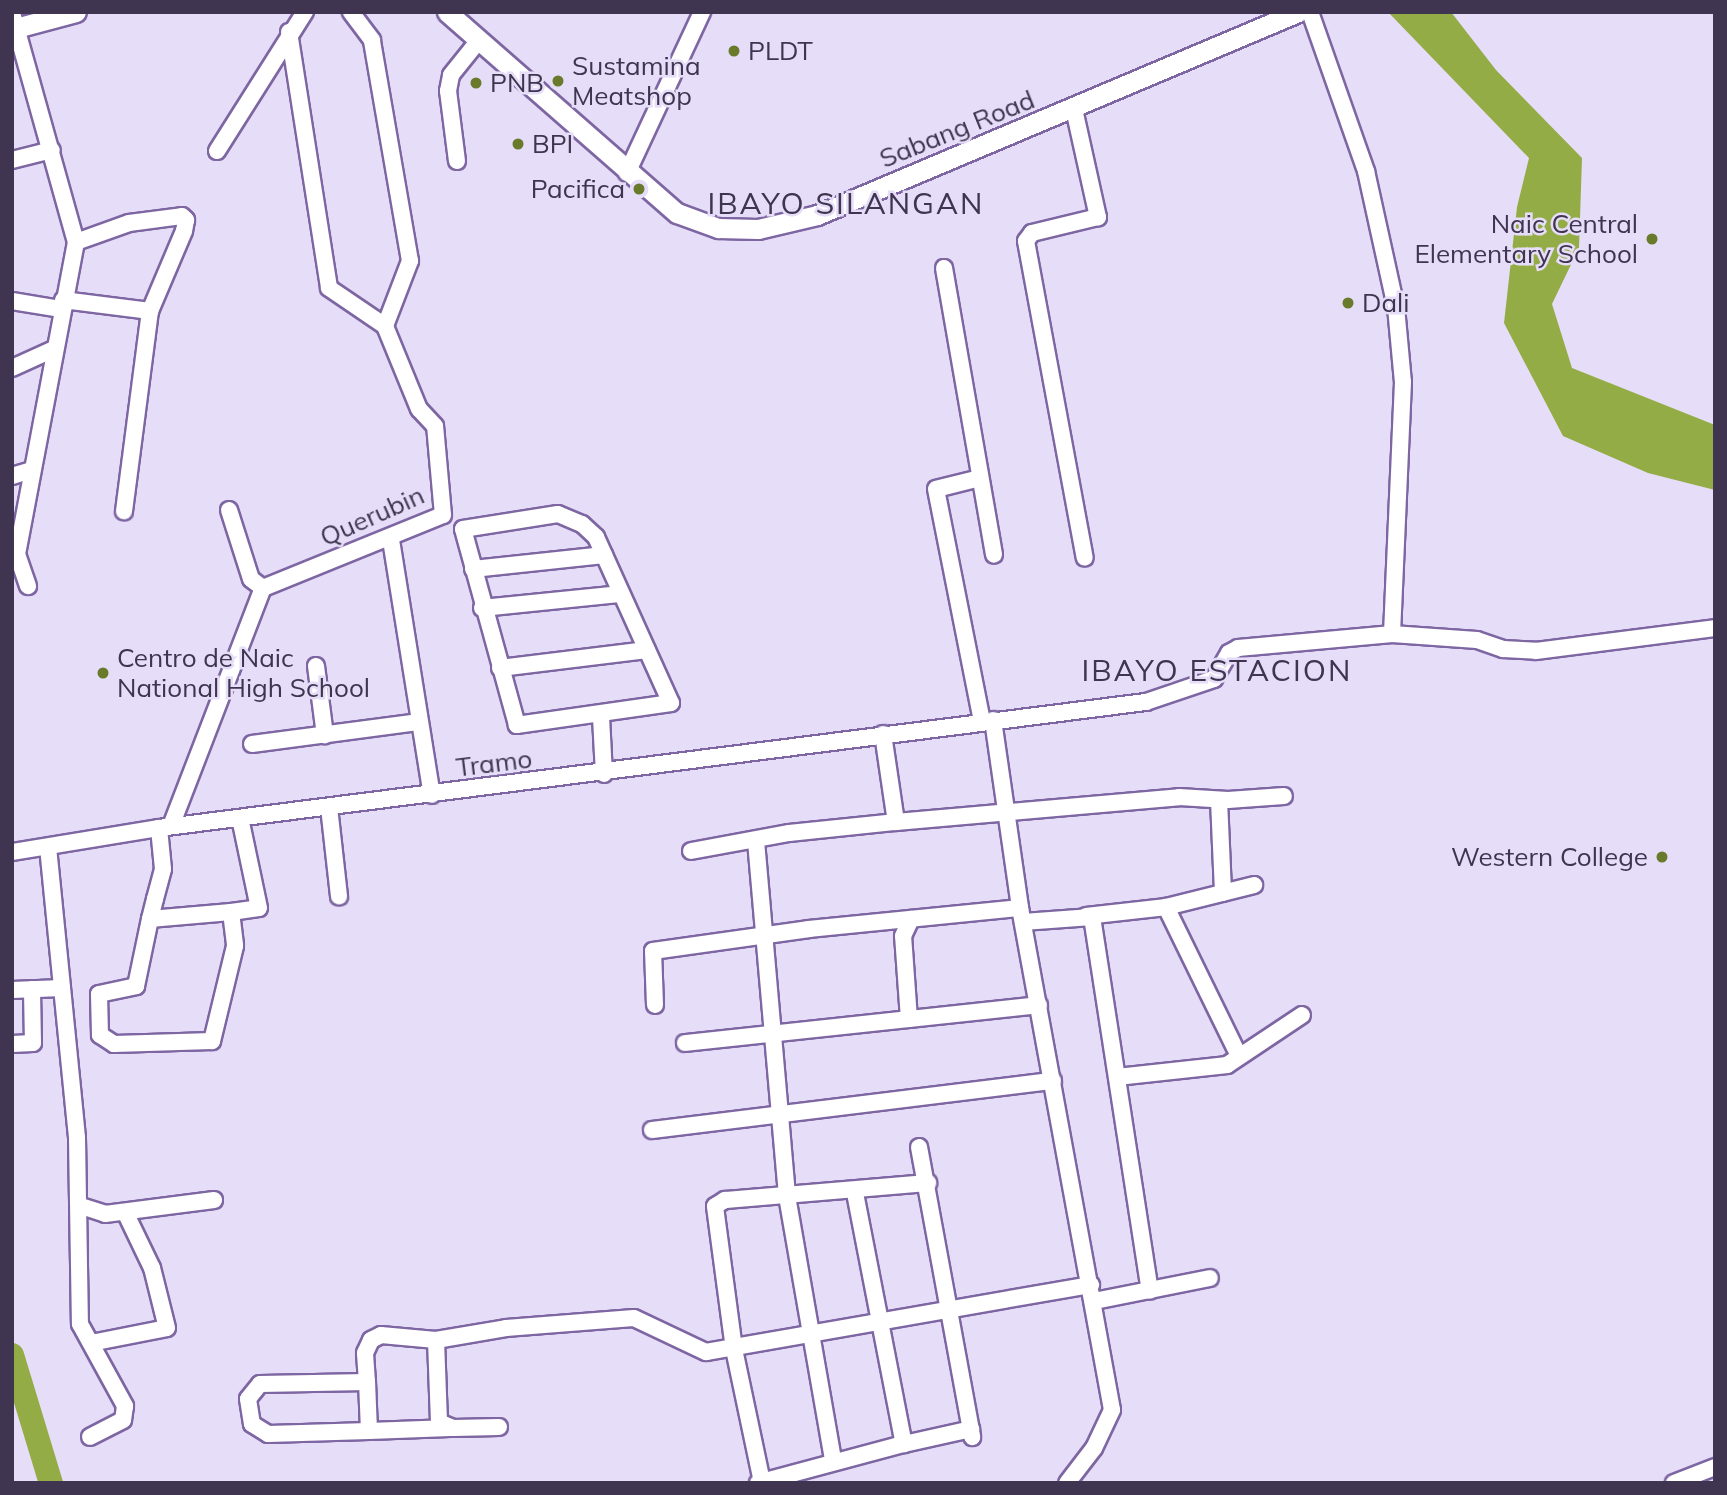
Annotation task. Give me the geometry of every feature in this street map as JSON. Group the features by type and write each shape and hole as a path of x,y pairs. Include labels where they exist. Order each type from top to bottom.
{"main road":[{"path":"14,23 76,12"},
{"name":"Sabang Road","path":"447,12 627,173 677,213 718,228 758,229 817,215 1074,109 1298,12"}],"street":[{"path":"216,151 289,32 305,12"},
{"path":"289,32 329,288 385,326 410,261 372,40 351,12"},
{"path":"627,173 702,12"},
{"path":"1310,12 1366,171 1396,307 1403,382 1392,634"},
{"path":"14,23 76,242 32,470 16,537 17,554 28,586"},
{"path":"457,161 448,91 451,75 479,40"},
{"path":"1074,109 1098,217 1032,233 1026,241 1084,558"},
{"path":"12,160 52,150"},
{"path":"76,242 129,223 175,215 186,220 150,311 124,510"},
{"path":"944,268 994,555"},
{"path":"12,301 150,311"},
{"name":"Querubin","path":"263,587 391,540 443,515 435,426 419,409 385,326"},
{"path":"12,368 54,349"},
{"path":"12,476 32,470"},
{"path":"980,478 936,489 1007,814 1022,915 1112,1410 1094,1448 1067,1483"},
{"path":"229,510 251,579 263,587 165,827 163,869 136,986 102,991 96,999 100,1035 108,1043 212,1041 235,946 231,912"},
{"path":"443,515 463,529 482,607 517,725 601,717 671,703 604,555 589,531 558,514 463,529"},
{"path":"391,540 432,795"},
{"path":"473,569 604,555"},
{"path":"482,607 621,594"},
{"name":"Tramo","path":"12,852 165,827 604,774 1167,696 1214,679 1229,653 1238,648 1392,634 1477,640 1503,649 1536,651 1715,628"},
{"path":"500,667 647,650"},
{"path":"316,666 325,735"},
{"path":"601,717 604,774"},
{"path":"252,744 420,722"},
{"path":"883,734 896,822"},
{"path":"691,851 789,833 896,822 1179,797 1220,800 1284,796"},
{"path":"1220,800 1223,893"},
{"path":"329,807 339,896"},
{"path":"150,919 259,908 240,818"},
{"path":"756,841 787,1196 833,1460"},
{"path":"48,847 81,1206 80,1324 125,1406 123,1420 90,1437"},
{"path":"1086,916 1166,907 1254,885"},
{"path":"1166,907 1238,1054"},
{"path":"656,1005 653,951 911,919 1022,915 1093,917 1150,1291"},
{"path":"909,1019 903,936 911,919"},
{"path":"12,990 62,988"},
{"path":"12,1044 33,1043 32,989"},
{"path":"685,1043 1039,1005"},
{"path":"1117,1077 1227,1065 1238,1054 1301,1015"},
{"path":"652,1130 1053,1081"},
{"path":"919,1147 928,1183 972,1434 904,1444 833,1460 760,1482 734,1349 715,1206 725,1200 855,1193 928,1183"},
{"path":"855,1193 904,1444"},
{"path":"81,1206 105,1214 214,1200"},
{"path":"91,1342 167,1328 152,1268 125,1212"},
{"path":"369,1431 365,1347 374,1336 436,1340 506,1328 634,1318 706,1352 811,1337 950,1311 1092,1293 1150,1291 1210,1278"},
{"path":"436,1340 437,1417 453,1428"},
{"path":"367,1382 260,1384 248,1399 251,1424 261,1434 499,1427"},
{"path":"1674,1483 1715,1467"}],"shaded area":[{"path":"1388,12 1451,12 1496,70 1582,158 1579,248 1552,304 1572,368 1715,425 1715,490 1648,473 1563,436 1504,323 1517,207 1529,158"}],"waterway":[{"path":"12,1355 51,1483"}],"place":[{"name":"PLDT","path":"734,51"},
{"name":"Sustamina Meatshop","path":"558,81"},
{"name":"PNB","path":"476,83"},
{"name":"BPI","path":"518,144"},
{"name":"Pacifica","path":"639,189"},
{"name":"Naic Central Elementary School","path":"1652,239"},
{"name":"Dali","path":"1348,303"},
{"name":"Centro de Naic National High School","path":"103,673"},
{"name":"Western College","path":"1662,857"}],"district":[{"name":"IBAYO SILANGAN","path":"846,203"},
{"name":"IBAYO ESTACION","path":"1217,670"}]}
